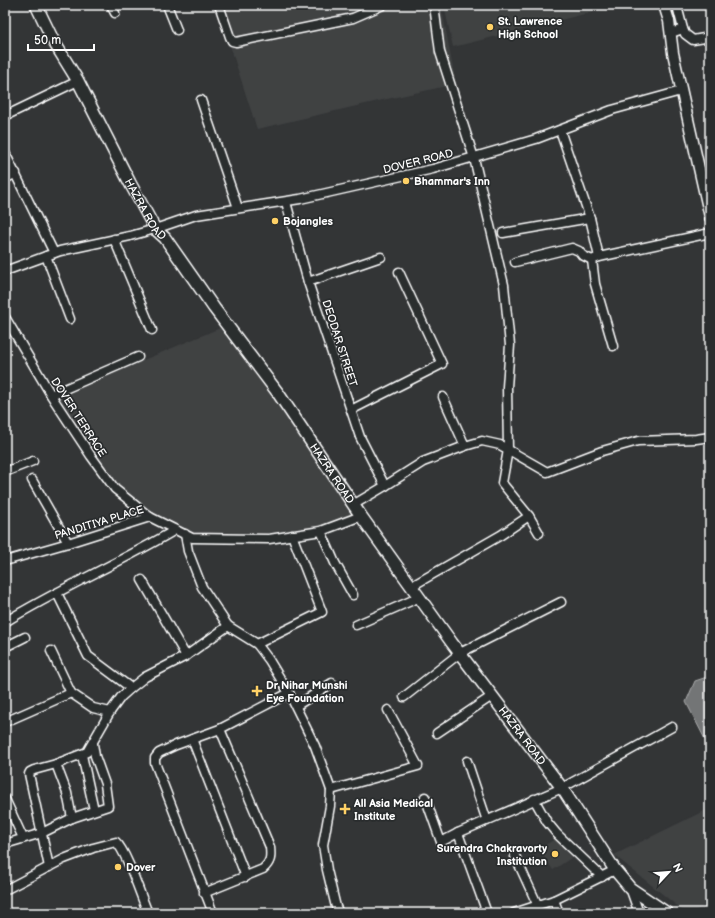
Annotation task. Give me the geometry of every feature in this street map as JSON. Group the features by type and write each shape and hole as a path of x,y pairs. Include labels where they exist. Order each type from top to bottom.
{"main road":[{"name":"HAZRA ROAD","path":"36,5 54,42 78,82 155,229 165,238 214,308 278,393 353,505 460,653 562,788 615,870 630,888 667,913"}],"street":[{"path":"111,5 115,14"},
{"path":"167,5 177,30"},
{"path":"219,5 230,37 232,41 236,42 353,18 383,5"},
{"path":"434,5 440,52 474,158 504,285 510,345 507,387 508,450 502,483 529,516 539,533"},
{"path":"710,37 693,40 686,34 679,6 665,8 681,91 710,217"},
{"path":"671,33 684,29"},
{"path":"5,116 78,82"},
{"name":"DOVER ROAD","path":"155,229 196,215 286,202 433,169 536,140 612,110 681,91"},
{"path":"201,100 238,208"},
{"path":"560,130 590,218 596,258 595,284 613,346"},
{"path":"5,153 16,174 50,255 70,319"},
{"path":"5,179 16,174"},
{"name":"DEODAR STREET","path":"286,202 308,282 360,436 386,486"},
{"path":"503,233 590,218"},
{"path":"5,271 50,255 155,229"},
{"path":"515,262 572,248 579,251 582,255 596,258 710,233"},
{"path":"114,240 152,330"},
{"path":"308,282 381,257"},
{"path":"351,410 442,364 399,272"},
{"name":"DOVER TERRACE","path":"5,317 51,396 91,456 115,489 150,517"},
{"path":"51,396 138,357"},
{"path":"443,397 465,446"},
{"path":"353,505 423,462 482,441 500,445 547,472 602,451 638,441 696,439 710,437"},
{"path":"5,472 33,462"},
{"path":"32,480 68,543"},
{"name":"PANDITIYA PLACE","path":"5,561 150,517 192,538 269,539 292,534 321,531 361,516"},
{"path":"412,586 501,535 529,516"},
{"path":"5,622 57,592 155,542 175,530"},
{"path":"321,531 335,563 353,595"},
{"path":"185,534 188,551 202,587 228,626 257,644 269,660 296,706 315,746 331,790 330,806 323,845 327,870 336,907 339,913"},
{"path":"257,644 322,612 292,534"},
{"path":"142,580 186,656"},
{"path":"57,592 88,656 131,688"},
{"path":"356,625 420,597"},
{"path":"404,697 460,653 561,602"},
{"path":"50,867 29,774 30,772 87,752 93,744 110,712 131,688 145,677 186,656 228,626"},
{"path":"5,647 25,637"},
{"path":"51,651 71,693 93,708 110,712"},
{"path":"296,706 332,683"},
{"path":"5,722 71,693"},
{"path":"213,913 155,764 155,758 159,753 220,729 289,693"},
{"path":"438,732 492,696"},
{"path":"331,790 418,766 388,710"},
{"path":"425,796 441,842 534,799 562,788 672,727"},
{"path":"204,893 263,869 269,864 271,857 270,847 220,729"},
{"path":"192,740 246,877"},
{"path":"5,844 42,833 72,818 108,806 105,784 95,756 93,744"},
{"path":"82,755 94,810"},
{"path":"467,761 487,821"},
{"path":"56,764 67,793 72,818"},
{"path":"534,799 547,822 557,834 602,877"},
{"path":"5,800 23,838"},
{"path":"458,833 487,913"},
{"path":"5,890 64,859 93,848 116,842 119,844 127,861 148,913"},
{"path":"515,856 538,906"},
{"path":"514,913 554,900 615,870"},
{"path":"630,888 639,913"},
{"path":"554,900 560,913"}],"shaded area":[{"path":"217,5 441,5 456,84 257,129"},
{"name":"St. Lawrence High School","path":"444,5 620,5 453,47"},
{"path":"220,328 281,404 355,513 322,526 269,533 194,534 152,514 120,487 91,449 58,396"},
{"path":"710,676 710,749 686,702 695,681"},
{"path":"710,808 710,903 691,913 686,913 614,855"},
{"name":"Surendra Chakravorty Institution","path":"558,837 571,858 553,870 539,849"}],"place":[{"name":"St. Lawrence High School","path":"490,27"},
{"name":"Bhammar's Inn","path":"406,181"},
{"name":"Bojangles","path":"275,221"},
{"name":"Dr Nihar Munshi Eye Foundation","path":"257,691"},
{"name":"All Asia Medical Institute","path":"345,809"},
{"name":"Surendra Chakravorty Institution","path":"555,854"},
{"name":"Dover","path":"118,867"}]}
